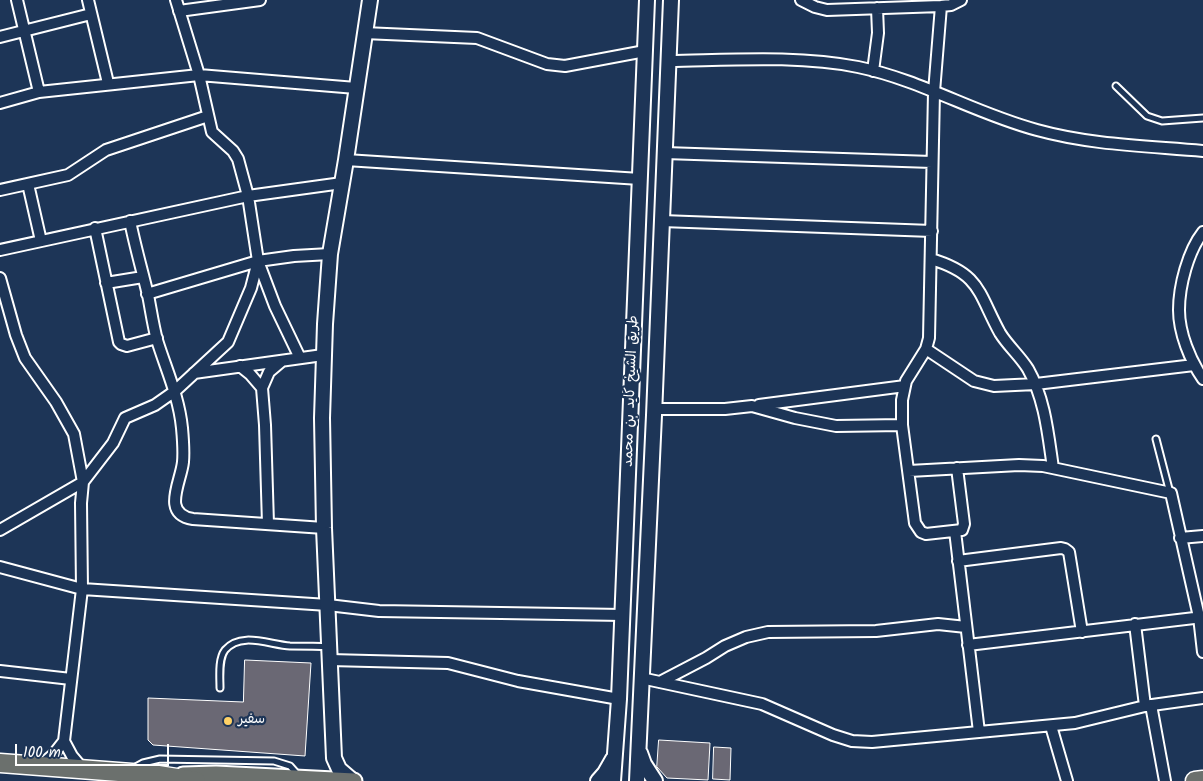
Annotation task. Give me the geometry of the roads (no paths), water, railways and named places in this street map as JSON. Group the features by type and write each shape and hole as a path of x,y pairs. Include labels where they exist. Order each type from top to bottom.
{"highway":[{"path":"0,763 158,775 196,781"},
{"path":"1195,781 1203,780"}],"main road":[{"path":"354,781 339,769 334,758 324,528 323,355 330,254 370,0"},
{"name":"طريق الشيخ كايد بن محمد","path":"613,781 623,615 647,0"},
{"name":"طريق الشيخ كايد بن محمد","path":"637,781 655,408 666,97 674,0"},
{"path":"643,97 666,97"},
{"path":"639,750 644,764 655,781"},
{"path":"598,781 611,764 615,753"},
{"path":"318,779 326,772 334,758"},
{"path":"158,775 216,774 354,781"}],"street":[{"path":"17,0 39,92"},
{"path":"88,0 108,84"},
{"path":"176,0 199,75 212,132 233,151 238,159 248,196 258,261 275,306 300,358"},
{"path":"179,11 260,0"},
{"path":"801,0 815,7 827,10 941,6 951,5 961,0"},
{"path":"941,6 934,92 929,327 926,349 912,369 902,400 902,425 915,523 921,532 926,534 962,530 964,524 957,468"},
{"path":"873,71 878,34 877,8"},
{"path":"0,37 91,14"},
{"path":"364,32 477,38 547,64 565,66 645,51"},
{"path":"669,61 823,62 873,71 934,92 1010,122 1067,137 1203,150"},
{"path":"0,103 39,92 199,75 356,88"},
{"path":"0,190 68,175 106,150 208,116"},
{"path":"665,153 932,162"},
{"path":"346,160 640,179"},
{"path":"0,250 248,196 342,183"},
{"path":"28,184 41,240"},
{"path":"130,221 157,338 174,391 182,425 181,473 174,498 177,508 184,517 189,519 324,528"},
{"path":"662,221 932,231"},
{"path":"94,228 118,338 121,344 127,346 157,338"},
{"path":"1203,232 1188,258 1182,283 1179,309 1181,329 1194,365 1203,379"},
{"path":"147,294 258,261 330,254"},
{"path":"931,259 953,267 972,281 982,293 1005,341 1026,367 1036,384 1046,421 1054,468"},
{"path":"0,530 82,482 113,443 125,418 155,405 174,391 228,342 251,288 258,261"},
{"path":"106,283 143,277"},
{"path":"0,278 16,335 25,358 56,402 74,434 82,482 82,589 64,741 54,755 40,766"},
{"path":"926,349 965,376 984,384 1004,386 1036,384 1194,365"},
{"path":"193,373 323,355"},
{"path":"268,524 266,425 262,388 269,372 282,361"},
{"path":"240,366 262,388"},
{"path":"655,408 725,409 905,386"},
{"path":"752,406 795,418 836,426 902,425"},
{"path":"909,471 1031,465 1054,468 1170,493 1201,617 1203,652"},
{"path":"955,532 979,732"},
{"path":"1180,538 1203,536"},
{"path":"958,562 1065,549 1069,552 1082,632"},
{"path":"0,567 82,589 379,611 623,615"},
{"path":"968,645 1201,617"},
{"path":"660,682 725,646 746,637 768,632 876,631 938,624 966,627"},
{"path":"1135,624 1148,705 1165,781"},
{"path":"330,653 448,663 518,681 619,699"},
{"path":"0,671 71,679"},
{"path":"641,678 762,704 833,735 852,741 872,742 1075,723 1148,705 1203,698"},
{"path":"1051,726 1067,781"},
{"path":"64,741 72,756 83,769"}],"lane":[{"path":"1116,86 1147,116 1162,121 1203,118"},
{"path":"1156,439 1170,493"},
{"path":"220,688 222,655 226,648 236,643 254,640 330,653"},
{"path":"129,773 143,763 160,759 274,761 290,766 300,778"}],"place":[{"name":"سفير","path":"228,721"}]}
